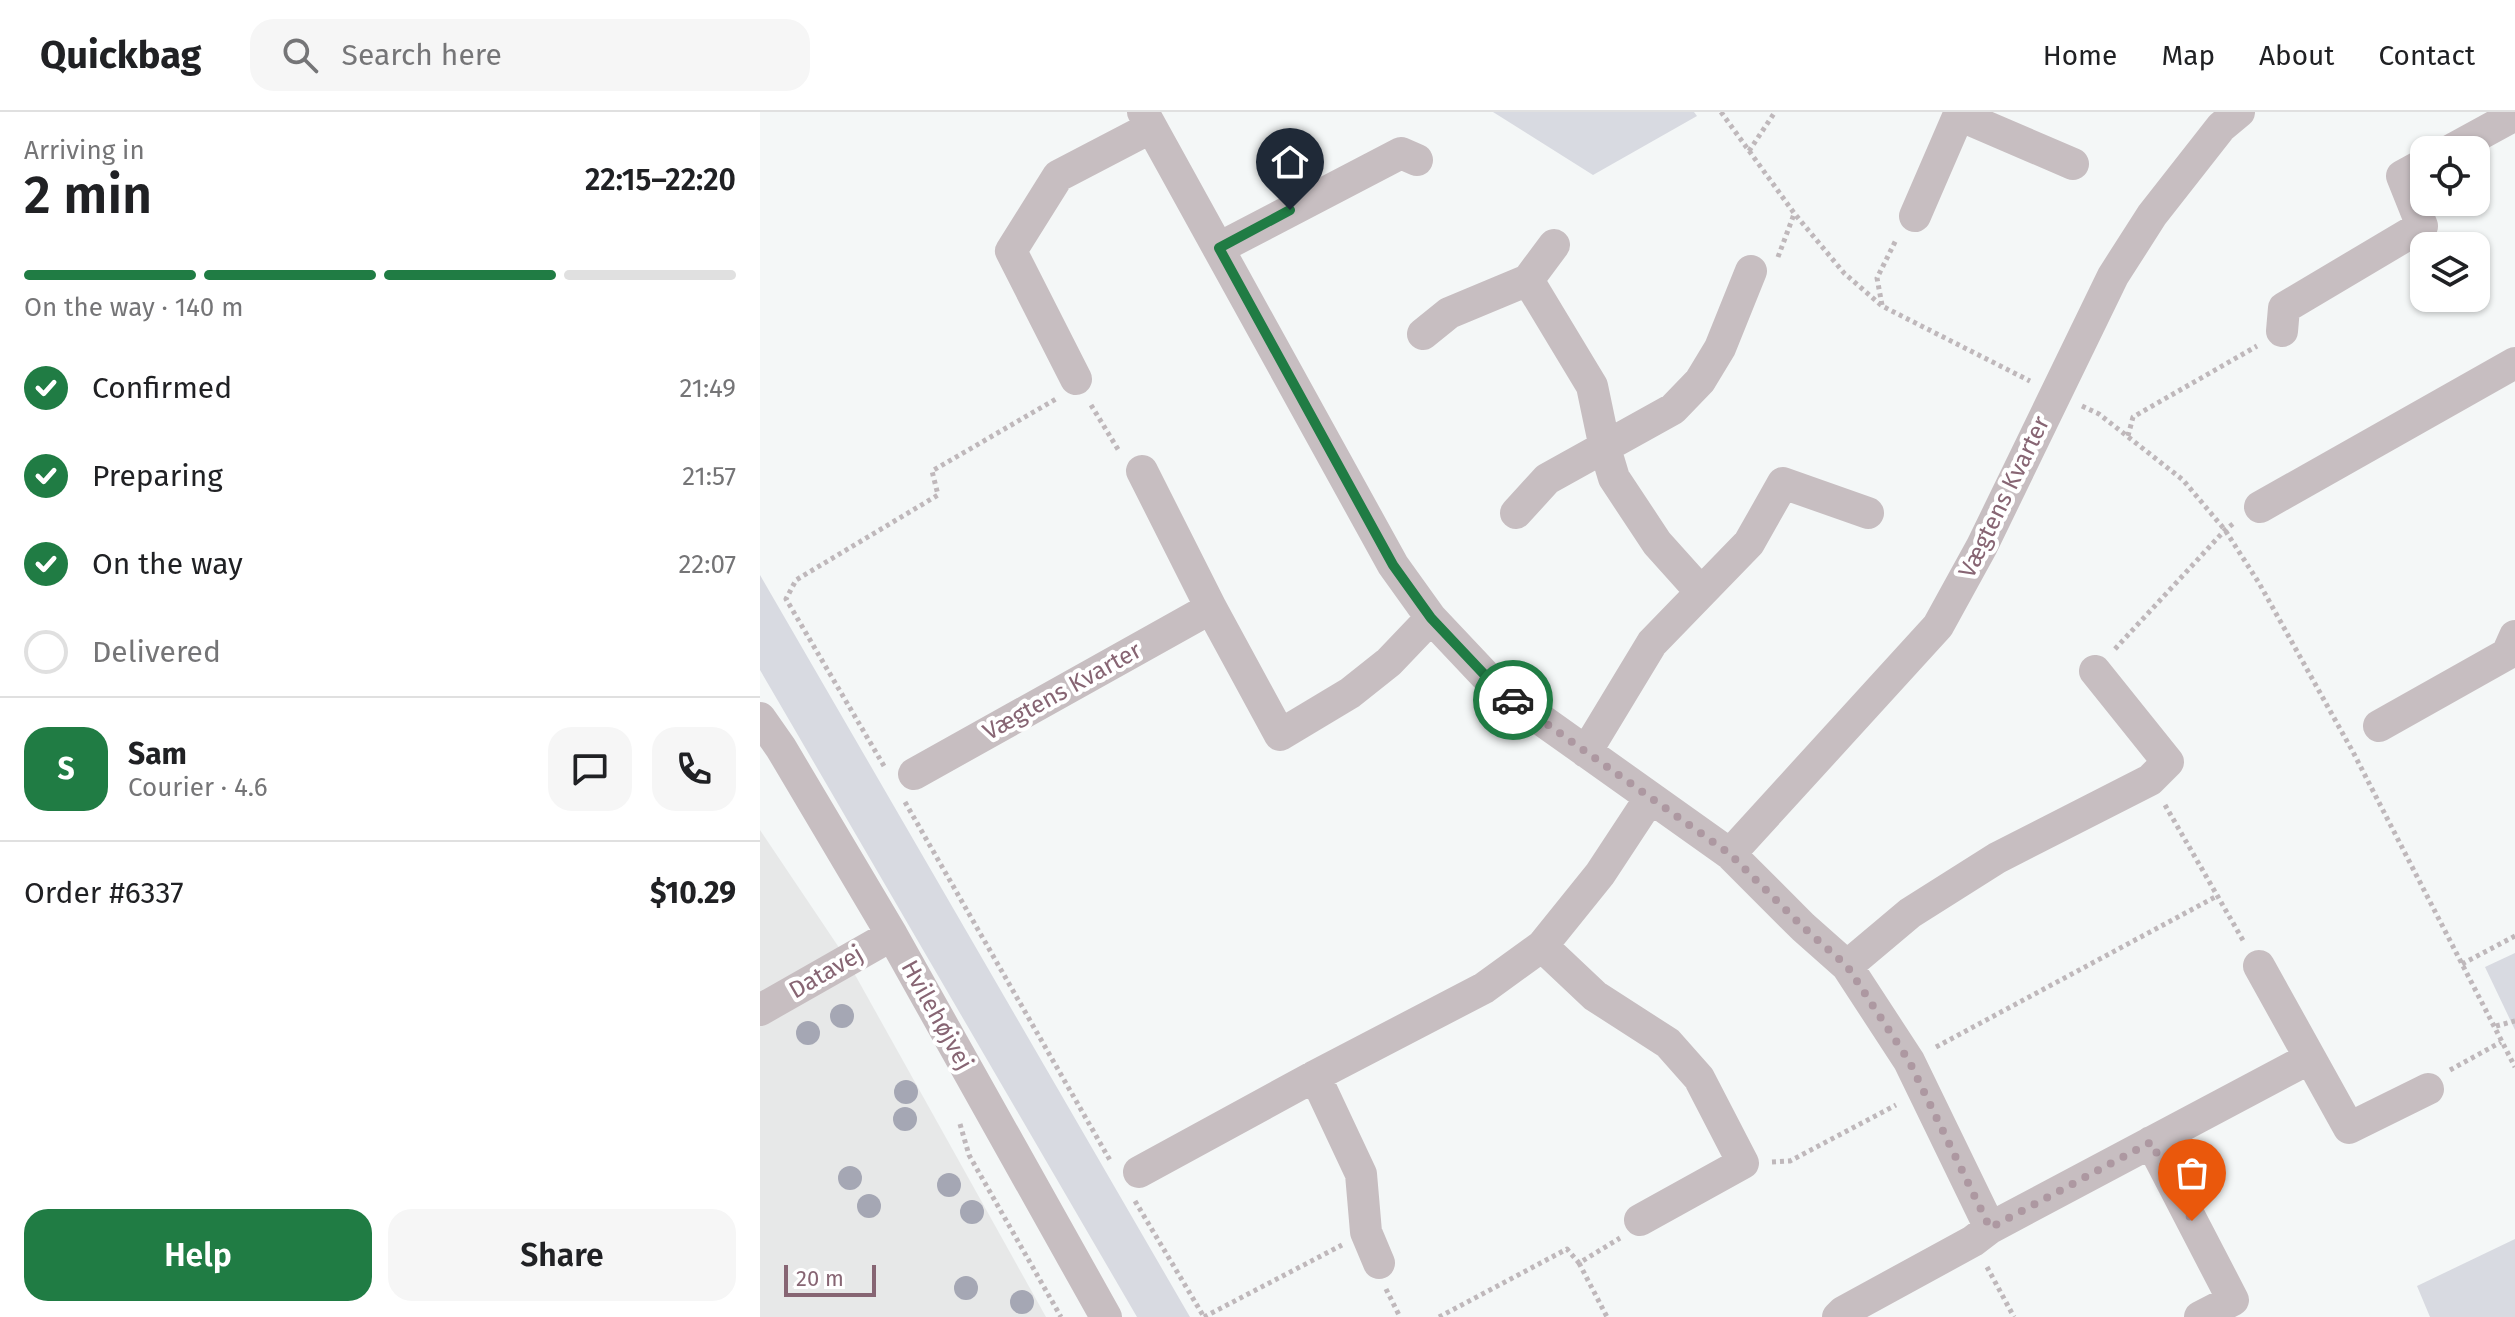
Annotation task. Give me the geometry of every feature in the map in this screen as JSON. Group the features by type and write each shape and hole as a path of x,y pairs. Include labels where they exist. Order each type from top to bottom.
{"street":[{"name":"Vægtens Kvarter","path":"1730,854 1938,626 1982,546 2113,276 2152,215 2221,127 2239,112"},
{"path":"1915,216 1960,113 2073,164"},
{"path":"2477,136 2515,115"},
{"path":"1076,379 1011,251 1058,176 1146,120 1393,565 1431,618 1498,689 1730,854 1847,966 1925,1090 1982,1234"},
{"path":"1219,248 1401,153 1417,160"},
{"path":"2410,172 2402,176 2410,196"},
{"path":"2282,331 2284,308 2422,226 2418,216"},
{"path":"1423,334 1449,313 1528,280 1554,245"},
{"path":"1516,513 1547,479 1673,409 1700,381 1720,348 1751,271"},
{"path":"1528,280 1592,386 1614,478 1657,543 1701,592"},
{"path":"2260,507 2515,363"},
{"path":"1142,471 1280,735 1350,693 1389,662 1431,618"},
{"path":"1586,752 1652,643 1749,543 1783,483 1868,513"},
{"name":"Vægtens Kvarter","path":"900,779 1211,608"},
{"path":"2379,726 2507,654 2515,636"},
{"path":"1847,966 1910,913 1997,858 2150,780 2168,762 2095,671"},
{"name":"Hvilehøjvej","path":"760,718 892,935 1106,1317"},
{"path":"1128,1178 1484,988 1542,946 1600,874 1650,798"},
{"name":"Datavej","path":"760,1010 892,935"},
{"path":"1542,946 1595,996 1668,1043 1699,1078 1743,1163 1640,1220"},
{"path":"2259,966 2349,1128 2428,1089"},
{"path":"1838,1317 1982,1234 2310,1058"},
{"path":"1315,1076 1361,1174 1366,1232 1379,1263"},
{"path":"2151,1142 2238,1308 2200,1317"}],"path":[{"path":"1721,112 1794,213 1844,273 1882,306 2099,414 2183,480 2225,530 2259,583 2353,752 2515,1067"},
{"path":"1749,151 1775,112"},
{"path":"1751,271 1773,270 1794,213"},
{"path":"1882,306 1877,278 1901,228 1915,216"},
{"path":"2128,436 2133,417 2282,331"},
{"path":"1142,471 1133,473 1076,379 1054,401 932,471 938,495 796,580 786,599 900,779 1204,1317 1366,1232"},
{"path":"2095,671 2225,530 2260,507"},
{"path":"2150,780 2259,966"},
{"path":"1909,1061 2217,896"},
{"path":"2462,964 2515,936"},
{"path":"2496,1026 2515,1021"},
{"path":"2428,1089 2433,1080 2501,1042"},
{"path":"1743,1163 1790,1161 1925,1090"},
{"path":"1579,1263 1641,1226 1640,1220"},
{"path":"1982,1234 2014,1317"},
{"path":"1439,1317 1567,1249 1579,1263 1607,1317"}],"shaded area":[{"path":"1493,112 1694,112 1697,116 1593,175"},
{"path":"760,575 1190,1317 1137,1317 760,670"},
{"path":"760,830 844,955 1046,1317 760,1317"},
{"path":"2515,953 2515,1030 2485,967"},
{"path":"2515,1239 2515,1317 2430,1317 2417,1286"}],"way so far":[{"path":"1513,700 1730,854 1847,966 1925,1090 1990,1228 2151,1142 2192,1221"}],"route":[{"path":"1290,210 1219,248 1393,565 1431,618 1498,689 1513,700"}]}
